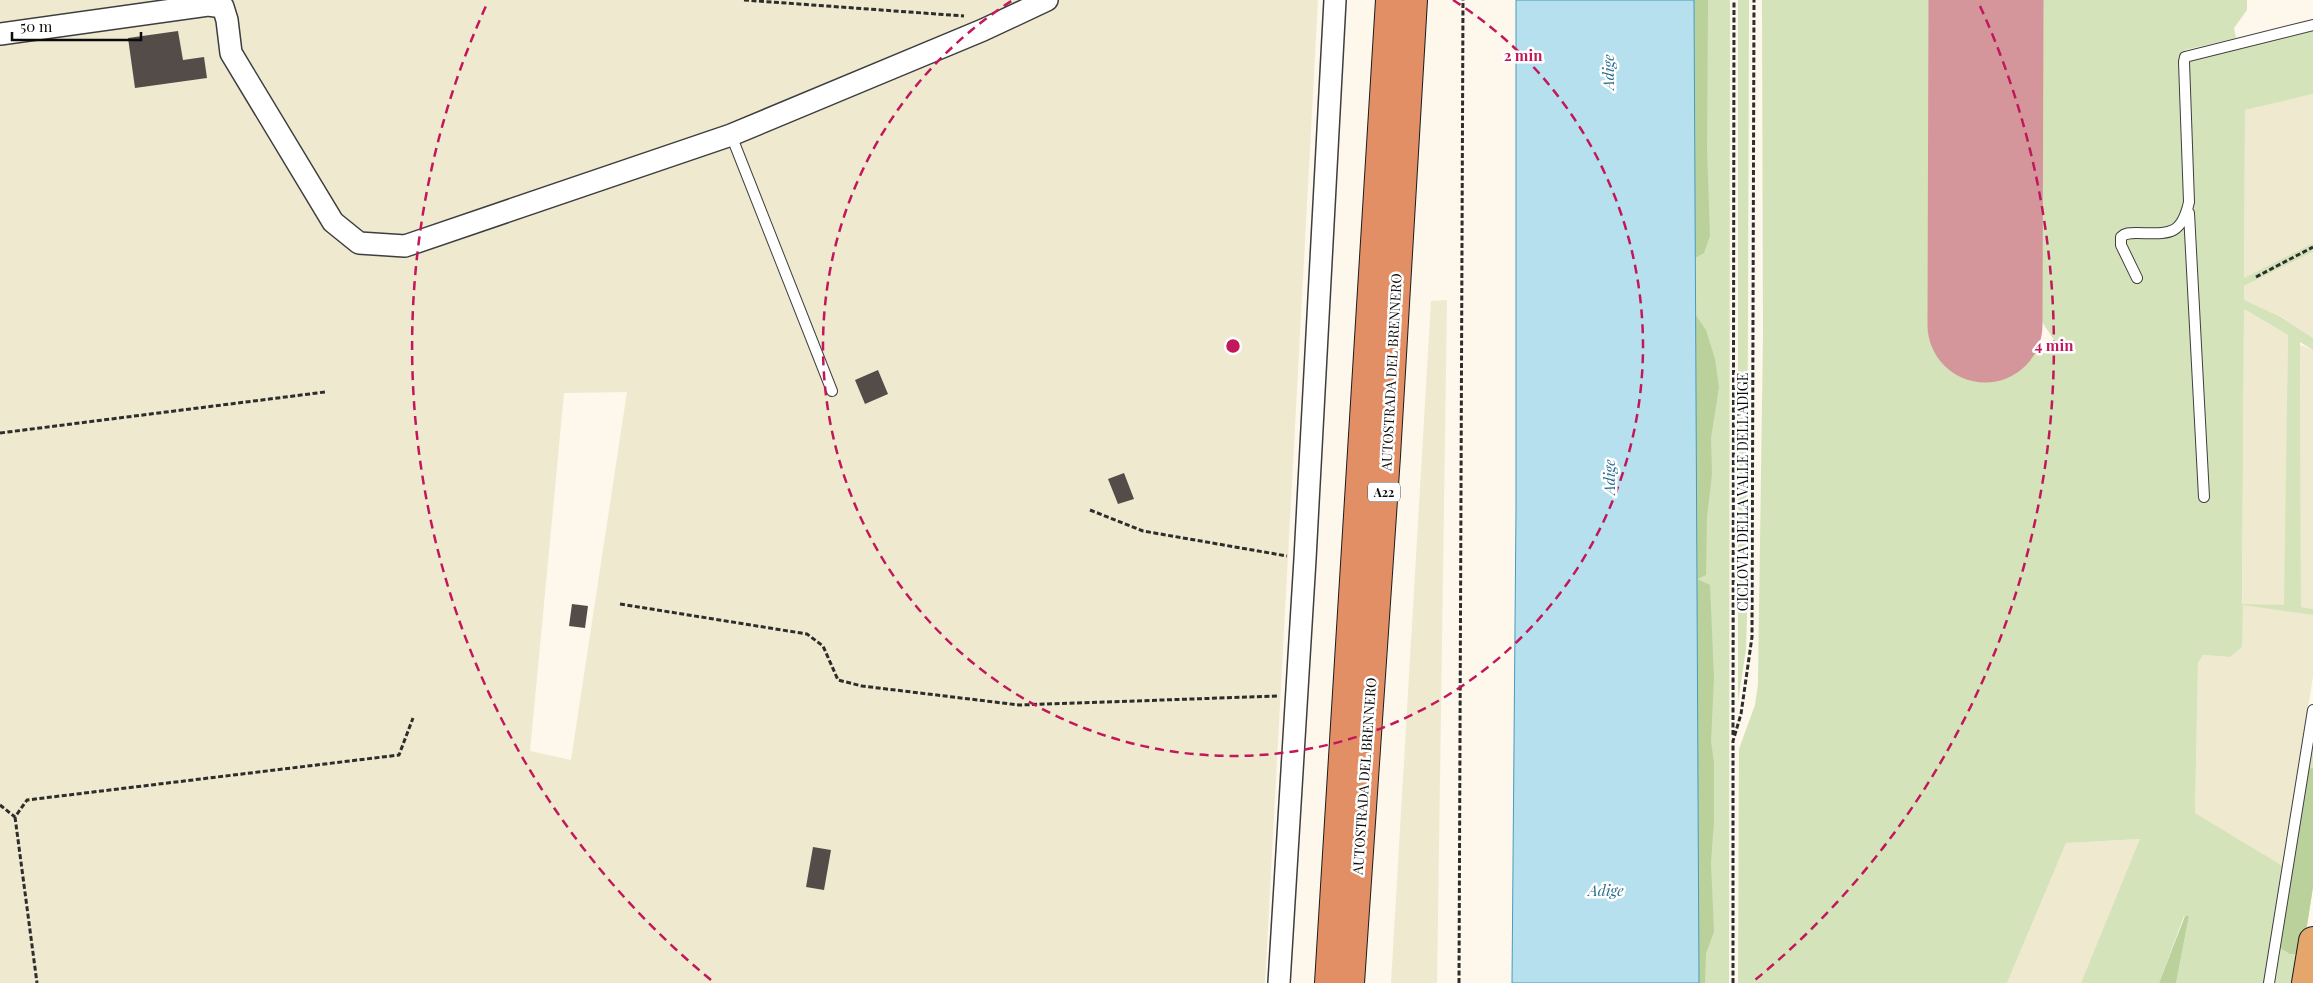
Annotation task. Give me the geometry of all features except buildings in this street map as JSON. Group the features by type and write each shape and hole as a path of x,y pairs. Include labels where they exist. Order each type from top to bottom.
{"highway":[{"name":"AUTOSTRADA DEL BRENNERO","path":"1329,983 1390,0"},
{"name":"AUTOSTRADA DEL BRENNERO","path":"1350,983 1385,466 1413,0"},
{"path":"2306,983 2313,941"}],"street":[{"path":"0,34 208,5 223,8 227,20 231,53 333,222 359,243 405,246 731,135 1002,21 1047,0"},
{"path":"1279,983 1305,559 1335,0"}],"lane":[{"path":"2204,498 2189,202 2185,57 2313,25"},
{"path":"731,135 832,391"},
{"path":"2137,278 2121,245 2121,237 2130,233 2162,233 2176,229 2184,221 2189,202"},
{"path":"2269,983 2313,710"}],"path":[{"path":"744,0 935,13 1002,21"},
{"path":"1459,983 1463,0"},
{"path":"1733,741 1734,0"},
{"name":"CICLOVIA DELLA VALLE DELL'ADIGE","path":"1733,983 1733,741 1741,714 1752,637 1754,0"},
{"path":"2256,276 2313,247"},
{"path":"0,433 326,392"},
{"path":"1090,510 1143,530 1305,559"},
{"path":"620,604 808,634 823,646 838,680 862,686 1019,705 1251,696 1296,697"},
{"path":"37,983 15,817 27,800 399,755 413,718"},
{"path":"0,805 15,817"}],"shaded area":[{"path":"0,0 1318,0 1265,983 0,983","holes":["627,392 571,760 530,751 564,393"]},
{"path":"2313,94 2313,243 2244,278 2245,110"},
{"path":"2313,252 2313,338 2282,317 2244,301 2244,286"},
{"path":"1447,300 1437,983 1391,983 1431,301"},
{"path":"2244,309 2288,335 2285,605 2247,605 2313,615 2313,676 2283,866 2195,813 2198,663 2203,655 2230,657 2242,647"},
{"path":"2300,345 2313,350 2313,609 2301,607"},
{"path":"2141,839 2081,983 2007,983 2066,843"}],"green space":[{"path":"1694,0 1730,0 1729,983 1699,983"},
{"path":"1694,0 1708,0 1707,150 1710,236 1704,253 1695,258"},
{"path":"1738,0 1749,0 1747,617 1746,649 1738,702"},
{"path":"1762,0 1945,0 1945,325 2031,326 2046,353 2058,346 2025,296 2027,0 2247,0 2247,10 2234,28 2236,38 2185,50 2179,57 2186,204 2181,222 2167,229 2125,231 2125,242 2126,238 2175,233 2184,228 2194,208 2188,59 2313,28 2313,94 2245,110 2244,278 2313,243 2313,252 2244,286 2244,300 2281,317 2313,338 2313,350 2300,342 2300,345 2301,607 2313,609 2313,615 2243,605 2242,647 2230,657 2203,655 2198,663 2195,813 2283,866 2266,983 2176,983 2189,916 2184,916 2159,983 2081,983 2140,839 2066,843 2007,983 1738,983 1739,749 1755,705 1758,684 1763,335","holes":["2244,309 2288,335 2284,605 2242,604"]},
{"path":"1695,314 1706,330 1715,359 1719,387 1711,438 1712,474 1707,517 1706,575 1697,579 1710,585 1714,678 1711,741 1714,763 1714,820 1711,863 1714,932 1706,953 1705,983 1699,983"},
{"path":"2313,739 2313,887 2298,983 2273,983"},
{"path":"2313,768 2313,887 2304,945 2295,954 2290,954 2279,947 2308,769"},
{"path":"2185,916 2189,916 2176,983 2159,983"}],"water":[{"name":"Adige","path":"1516,0 1694,0 1699,983 1512,983 1516,508"}],"runway":[{"path":"1985,325 1986,0"}]}
